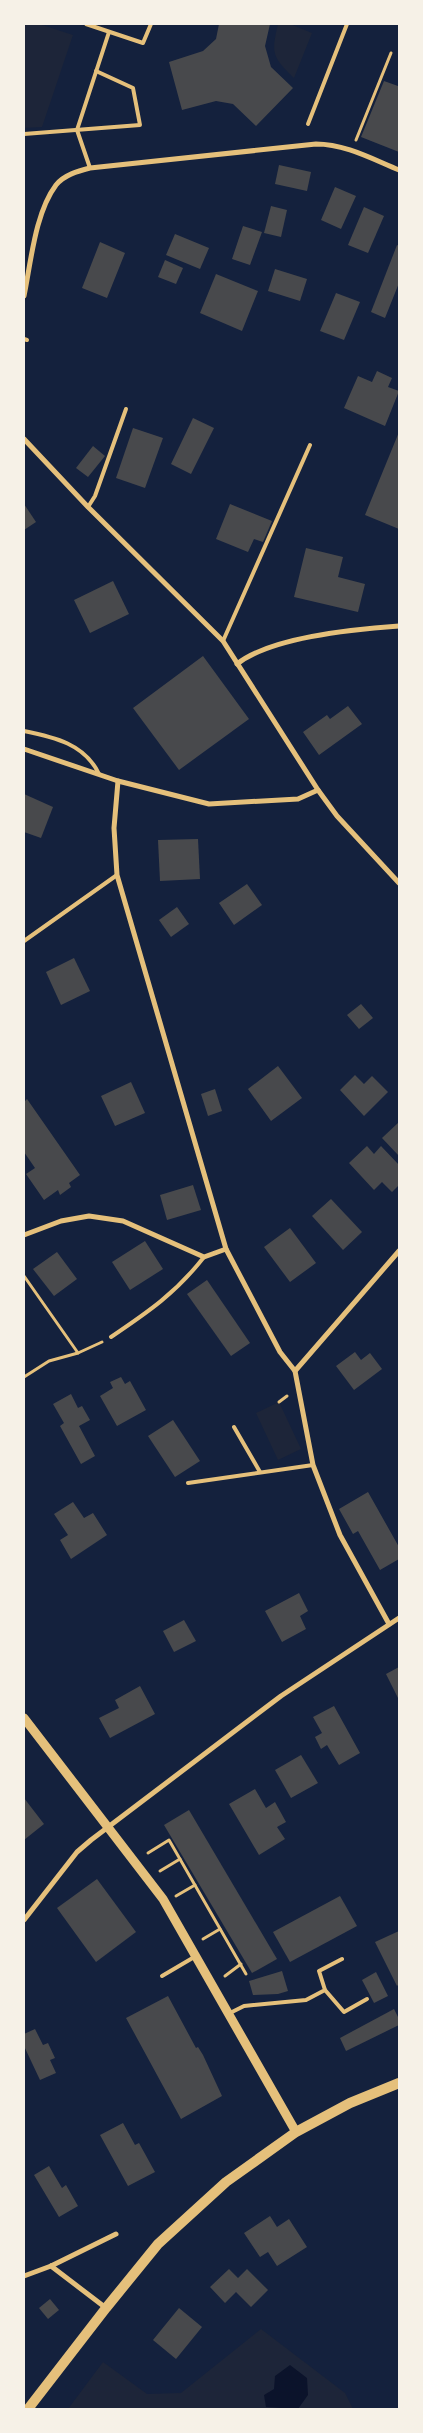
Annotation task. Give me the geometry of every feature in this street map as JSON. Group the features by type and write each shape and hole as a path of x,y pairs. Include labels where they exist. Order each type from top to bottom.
{"main road":[{"path":"28,2409 158,2244 226,2182 296,2132 350,2103 399,2083"}],"street":[{"path":"24,296 43,210 57,184 73,173 90,168 316,144 332,144 343,147 399,170"},
{"path":"24,439 88,507 223,641 318,790 338,816 399,883"},
{"path":"237,664 252,655 292,642 346,630 399,626"},
{"path":"24,749 118,781 209,804 298,799 318,790"},
{"path":"118,781 114,828 118,875 226,1249 280,1352 295,1371 313,1465 340,1535 389,1624"},
{"path":"24,1235 62,1221 89,1216 123,1220 204,1257 226,1249"},
{"path":"295,1371 399,1251"},
{"path":"24,1920 77,1852 108,1826 281,1696 399,1618"},
{"path":"24,1718 163,1899 230,2013 259,2070 296,2132"},
{"path":"24,2276 51,2266 116,2234"},
{"path":"51,2266 106,2308"}],"lane":[{"path":"86,24 143,43 151,24"},
{"path":"308,124 347,24"},
{"path":"90,168 76,130 109,32"},
{"path":"24,134 140,125 133,88 96,71"},
{"path":"88,507 95,496 126,409"},
{"path":"223,641 310,445"},
{"path":"24,731 46,736 88,755 100,774"},
{"path":"24,941 118,875"},
{"path":"111,1337 156,1307 185,1281 204,1257"},
{"path":"234,1427 260,1472"},
{"path":"188,1483 313,1465"},
{"path":"162,1976 196,1956"},
{"path":"342,1959 319,1972 325,1990 344,2012 367,1999"},
{"path":"230,2013 244,2006 306,2000 325,1990"}],"path":[{"path":"356,141 391,53"},
{"path":"24,1276 78,1353"},
{"path":"24,1377 49,1361 78,1353 111,1337"},
{"path":"148,1853 169,1840 246,1974"},
{"path":"160,1871 180,1859"},
{"path":"176,1896 195,1885"},
{"path":"203,1939 220,1929"},
{"path":"225,1976 241,1964"}],"shaded area":[{"path":"24,24 39,24 73,35 42,127 24,128"},
{"path":"278,24 290,24 312,33 294,78 281,65 275,54 274,42"},
{"path":"279,1402 301,1449 278,1460 256,1413"},
{"path":"261,2329 345,2393 353,2409 68,2409 103,2362 147,2394 181,2393"},
{"path":"290,2365 307,2378 308,2395 298,2409 266,2407 264,2395 274,2389 275,2376"}],"building":[{"path":"219,24 270,24 265,46 271,67 293,88 256,126 233,104 216,101 182,110 169,62 203,51 216,39"},
{"path":"384,81 398,86 399,83 399,152 361,137"},
{"path":"279,165 311,172 307,191 275,184"},
{"path":"335,187 356,196 341,229 321,220"},
{"path":"271,206 287,210 281,237 264,233"},
{"path":"364,207 384,216 368,253 348,245"},
{"path":"243,226 262,232 250,265 232,259"},
{"path":"175,234 209,248 200,269 166,255"},
{"path":"100,242 125,253 107,298 82,288"},
{"path":"397,245 399,246 399,283 385,318 371,312"},
{"path":"165,260 183,268 176,284 158,277"},
{"path":"275,269 307,279 300,301 268,291"},
{"path":"216,274 258,291 242,331 200,313"},
{"path":"336,293 360,302 344,340 320,331"},
{"path":"377,371 392,378 388,387 399,391 385,426 344,408 358,376 372,382"},
{"path":"193,418 214,428 191,474 171,464"},
{"path":"133,428 163,438 145,488 116,478"},
{"path":"399,432 399,529 365,515"},
{"path":"93,446 105,456 88,477 76,468"},
{"path":"24,504 36,522 24,530"},
{"path":"230,504 272,521 263,542 254,539 248,552 216,539"},
{"path":"306,548 343,557 338,577 365,584 358,612 294,597"},
{"path":"113,581 129,614 90,633 74,600"},
{"path":"203,656 249,719 179,770 133,708"},
{"path":"348,706 362,724 319,755 303,732 327,715 330,719"},
{"path":"24,794 53,807 41,838 24,832"},
{"path":"198,839 200,879 160,881 158,840"},
{"path":"247,884 262,905 234,925 219,903"},
{"path":"177,907 189,924 171,937 159,920"},
{"path":"74,958 90,991 61,1005 46,972"},
{"path":"361,1004 373,1018 359,1029 347,1015"},
{"path":"278,1066 302,1098 271,1121 248,1089"},
{"path":"355,1075 364,1084 372,1076 388,1092 364,1116 340,1090"},
{"path":"131,1082 145,1113 115,1126 101,1096"},
{"path":"215,1089 222,1111 208,1116 201,1094"},
{"path":"27,1099 80,1175 69,1183 71,1187 60,1195 58,1190 44,1200 26,1174 35,1168 24,1152 24,1102"},
{"path":"399,1122 399,1156 382,1138"},
{"path":"367,1146 374,1154 381,1146 399,1165 399,1185 392,1192 382,1182 374,1190 349,1163"},
{"path":"193,1185 201,1210 167,1220 160,1195"},
{"path":"331,1199 362,1232 343,1250 312,1216"},
{"path":"290,1228 316,1263 290,1282 264,1247"},
{"path":"145,1241 163,1269 130,1290 112,1262"},
{"path":"57,1252 77,1279 54,1296 33,1269"},
{"path":"207,1280 250,1343 231,1356 187,1294"},
{"path":"355,1352 361,1360 370,1353 382,1369 354,1390 336,1366"},
{"path":"121,1377 125,1384 130,1381 146,1410 117,1426 100,1396 113,1388 110,1382"},
{"path":"71,1394 78,1408 82,1406 90,1420 79,1426 95,1456 81,1464 60,1426 64,1423 53,1404"},
{"path":"173,1420 200,1461 175,1477 148,1436"},
{"path":"368,1492 399,1547 399,1559 380,1570 358,1531 353,1534 339,1509"},
{"path":"73,1502 84,1518 93,1513 107,1535 71,1559 60,1540 68,1535 54,1514"},
{"path":"299,1593 308,1611 300,1616 306,1629 282,1642 265,1611"},
{"path":"184,1620 196,1641 174,1652 163,1631"},
{"path":"399,1667 399,1700 386,1674"},
{"path":"140,1686 155,1714 110,1738 99,1718 119,1708 115,1700"},
{"path":"334,1706 360,1753 339,1765 327,1745 321,1749 315,1737 322,1733 313,1717"},
{"path":"301,1755 318,1783 291,1798 275,1770"},
{"path":"255,1789 266,1808 275,1802 286,1822 277,1827 285,1839 259,1855 229,1804"},
{"path":"24,1798 44,1824 24,1840"},
{"path":"189,1810 277,1959 252,1973 164,1825"},
{"path":"97,1879 136,1932 96,1962 57,1908"},
{"path":"340,1896 357,1926 290,1962 273,1932"},
{"path":"399,1931 399,1984 397,1986 375,1942"},
{"path":"282,1971 288,1991 278,1994 253,1995 249,1981"},
{"path":"376,1972 388,1996 374,2003 362,1980"},
{"path":"168,1996 196,2048 198,2047 203,2055 222,2096 181,2119 126,2018"},
{"path":"394,2009 399,2019 399,2025 346,2051 340,2038"},
{"path":"35,2029 43,2045 48,2043 55,2058 50,2060 56,2073 40,2080 24,2046 24,2034"},
{"path":"123,2123 135,2145 139,2143 155,2172 128,2186 100,2135"},
{"path":"49,2166 62,2188 66,2185 78,2206 59,2217 34,2175"},
{"path":"270,2216 277,2227 289,2219 307,2247 277,2266 268,2252 260,2257 244,2233"},
{"path":"229,2269 238,2278 247,2269 268,2290 251,2307 236,2292 225,2303 210,2287"},
{"path":"50,2299 59,2310 48,2319 39,2308"},
{"path":"179,2308 202,2327 176,2359 153,2340"}]}
